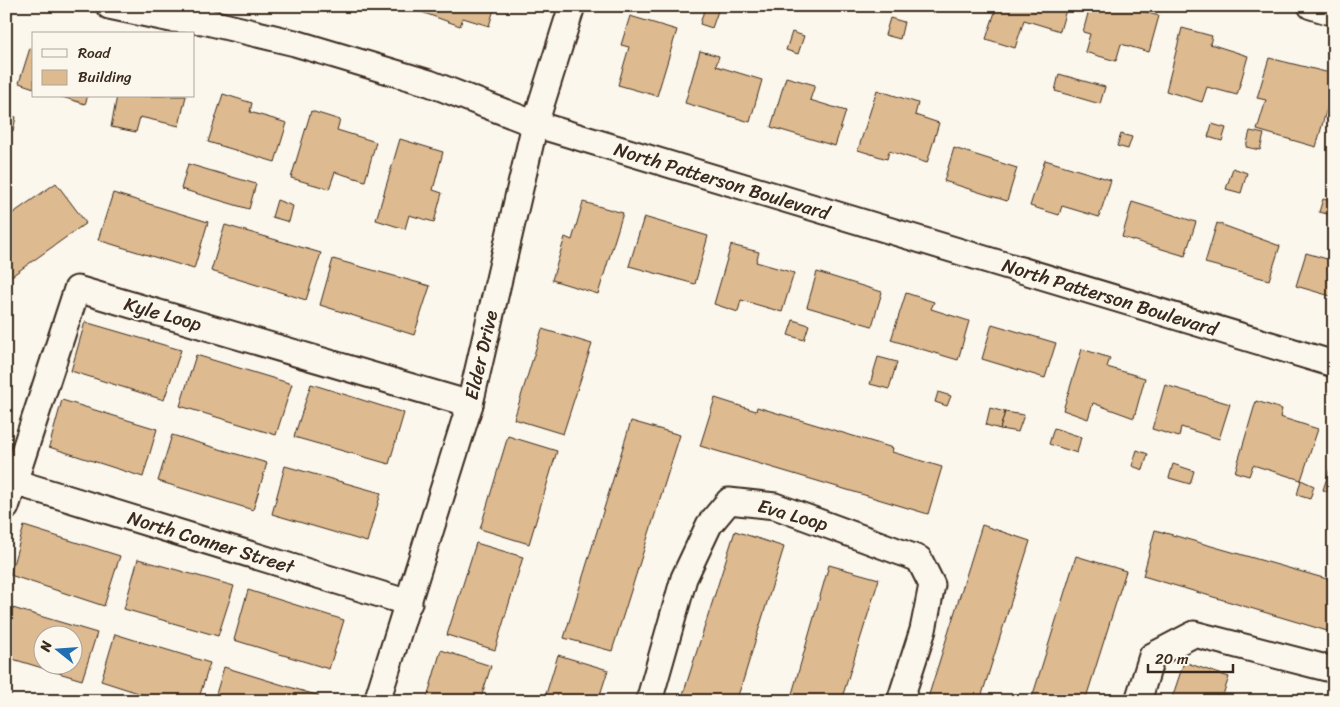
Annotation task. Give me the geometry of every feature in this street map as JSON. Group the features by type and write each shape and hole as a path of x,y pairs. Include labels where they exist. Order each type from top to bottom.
{"street":[{"name":"North Patterson Boulevard","path":"109,6 170,19 205,13 295,43 429,83 535,124 1334,364"},
{"name":"Elder Drive","path":"377,701 470,404 535,124 572,6"},
{"path":"1311,6 1334,13"},
{"name":"Kyle Loop","path":"6,507 77,288 470,404"},
{"name":"North Conner Street","path":"14,482 409,603"},
{"name":"Eva Loop","path":"649,701 684,578 709,525 729,501 775,506 919,559 932,585 923,630 900,701"},
{"path":"1138,701 1152,656 1194,634 1334,670"}],"building":[{"path":"405,6 495,6 489,26 463,18 460,26"},
{"path":"997,6 1067,6 1060,31 1024,20 1015,48 986,39"},
{"path":"1090,6 1143,6 1142,11 1159,16 1149,52 1121,44 1116,61 1085,52 1090,34 1083,32"},
{"path":"705,7 718,11 712,28 700,24"},
{"path":"630,16 677,30 657,96 618,85 629,47 621,45"},
{"path":"890,18 904,22 900,39 885,35"},
{"path":"1182,28 1212,36 1210,44 1248,56 1237,95 1207,87 1202,102 1166,91"},
{"path":"792,32 804,36 798,54 786,50"},
{"path":"30,48 32,48 32,87 19,83"},
{"path":"700,51 719,56 716,66 762,80 750,122 685,103"},
{"path":"1269,58 1334,74 1334,83 1316,147 1257,130 1266,100 1257,98"},
{"path":"1059,74 1105,87 1100,104 1055,91"},
{"path":"786,77 815,85 810,100 846,111 835,146 771,127"},
{"path":"877,90 918,103 915,115 939,123 927,163 889,151 887,159 858,150"},
{"path":"223,94 252,103 250,112 287,123 275,162 208,142"},
{"path":"66,98 87,98 85,104"},
{"path":"117,98 186,98 179,126 140,117 136,132 111,127"},
{"path":"311,111 340,120 337,130 376,142 365,181 335,172 329,189 291,178"},
{"path":"6,115 16,117 13,131 6,129"},
{"path":"1212,124 1226,128 1222,141 1208,137"},
{"path":"1250,131 1264,134 1260,150 1246,147"},
{"path":"1121,134 1132,137 1128,149 1117,146"},
{"path":"400,139 443,152 433,190 442,193 434,222 409,215 405,229 376,220"},
{"path":"954,148 1017,168 1007,201 944,181"},
{"path":"1045,160 1111,180 1099,217 1062,206 1059,215 1030,206"},
{"path":"188,164 256,184 249,209 181,189"},
{"path":"1233,168 1247,173 1241,193 1226,189"},
{"path":"56,183 86,223 6,280 6,218"},
{"path":"113,193 208,222 194,269 98,240"},
{"path":"1323,199 1334,202 1332,215 1319,212"},
{"path":"277,200 293,206 289,222 272,217"},
{"path":"583,202 623,213 598,294 552,280 565,237 572,240"},
{"path":"1132,202 1196,222 1185,256 1122,237"},
{"path":"644,217 708,236 695,284 629,266"},
{"path":"1217,223 1280,246 1269,280 1205,263"},
{"path":"225,225 321,253 306,300 211,271"},
{"path":"731,245 759,252 756,262 794,273 782,312 741,300 738,312 714,304"},
{"path":"1306,253 1334,261 1334,297 1296,286"},
{"path":"333,259 430,286 414,335 320,305"},
{"path":"817,272 882,292 872,326 807,307"},
{"path":"906,293 934,302 931,309 969,321 958,360 891,340"},
{"path":"793,320 809,325 804,340 788,335"},
{"path":"85,322 181,350 164,400 71,371"},
{"path":"992,324 1056,343 1045,378 982,359"},
{"path":"542,329 592,344 563,434 514,419"},
{"path":"1082,349 1110,358 1107,367 1145,378 1134,418 1093,403 1088,419 1063,410"},
{"path":"196,355 292,384 276,435 180,406"},
{"path":"878,357 897,362 889,389 870,384"},
{"path":"311,384 404,413 389,464 294,437"},
{"path":"1165,385 1230,404 1219,439 1181,427 1179,437 1152,429"},
{"path":"938,392 951,396 947,406 935,402"},
{"path":"715,398 756,411 757,407 893,448 892,452 942,467 928,514 700,446"},
{"path":"62,400 157,429 143,477 49,447"},
{"path":"1256,401 1282,409 1280,417 1318,429 1301,480 1253,465 1249,476 1235,472"},
{"path":"990,408 1005,412 1000,429 986,425"},
{"path":"1005,412 1024,415 1018,432 1000,429"},
{"path":"631,421 680,435 612,651 564,638"},
{"path":"1054,428 1081,437 1077,453 1049,444"},
{"path":"172,435 267,463 253,510 158,481"},
{"path":"508,436 557,451 529,544 480,529"},
{"path":"1137,450 1148,454 1143,470 1132,466"},
{"path":"1334,456 1334,494 1323,490"},
{"path":"1173,464 1194,471 1190,484 1169,478"},
{"path":"285,466 381,493 367,542 272,514"},
{"path":"1301,480 1314,486 1310,499 1297,495"},
{"path":"982,525 1030,541 980,701 927,701"},
{"path":"24,526 120,556 104,606 10,575"},
{"path":"1155,530 1334,581 1334,633 1143,576"},
{"path":"735,531 784,547 742,684 736,701 681,701"},
{"path":"476,543 523,557 495,650 447,635"},
{"path":"1076,556 1126,571 1085,701 1031,701"},
{"path":"138,559 234,586 218,636 124,609"},
{"path":"829,565 879,579 841,701 790,701"},
{"path":"248,590 344,620 329,669 234,640"},
{"path":"6,606 67,624 32,624 32,665 6,657"},
{"path":"82,629 97,633 82,680 62,674 82,674"},
{"path":"115,634 210,663 198,701 163,701 101,681"},
{"path":"441,650 491,666 480,701 426,701"},
{"path":"558,655 608,670 598,701 544,701"},
{"path":"1184,662 1229,677 1221,701 1171,701"},
{"path":"224,667 319,696 317,701 214,701"}]}
